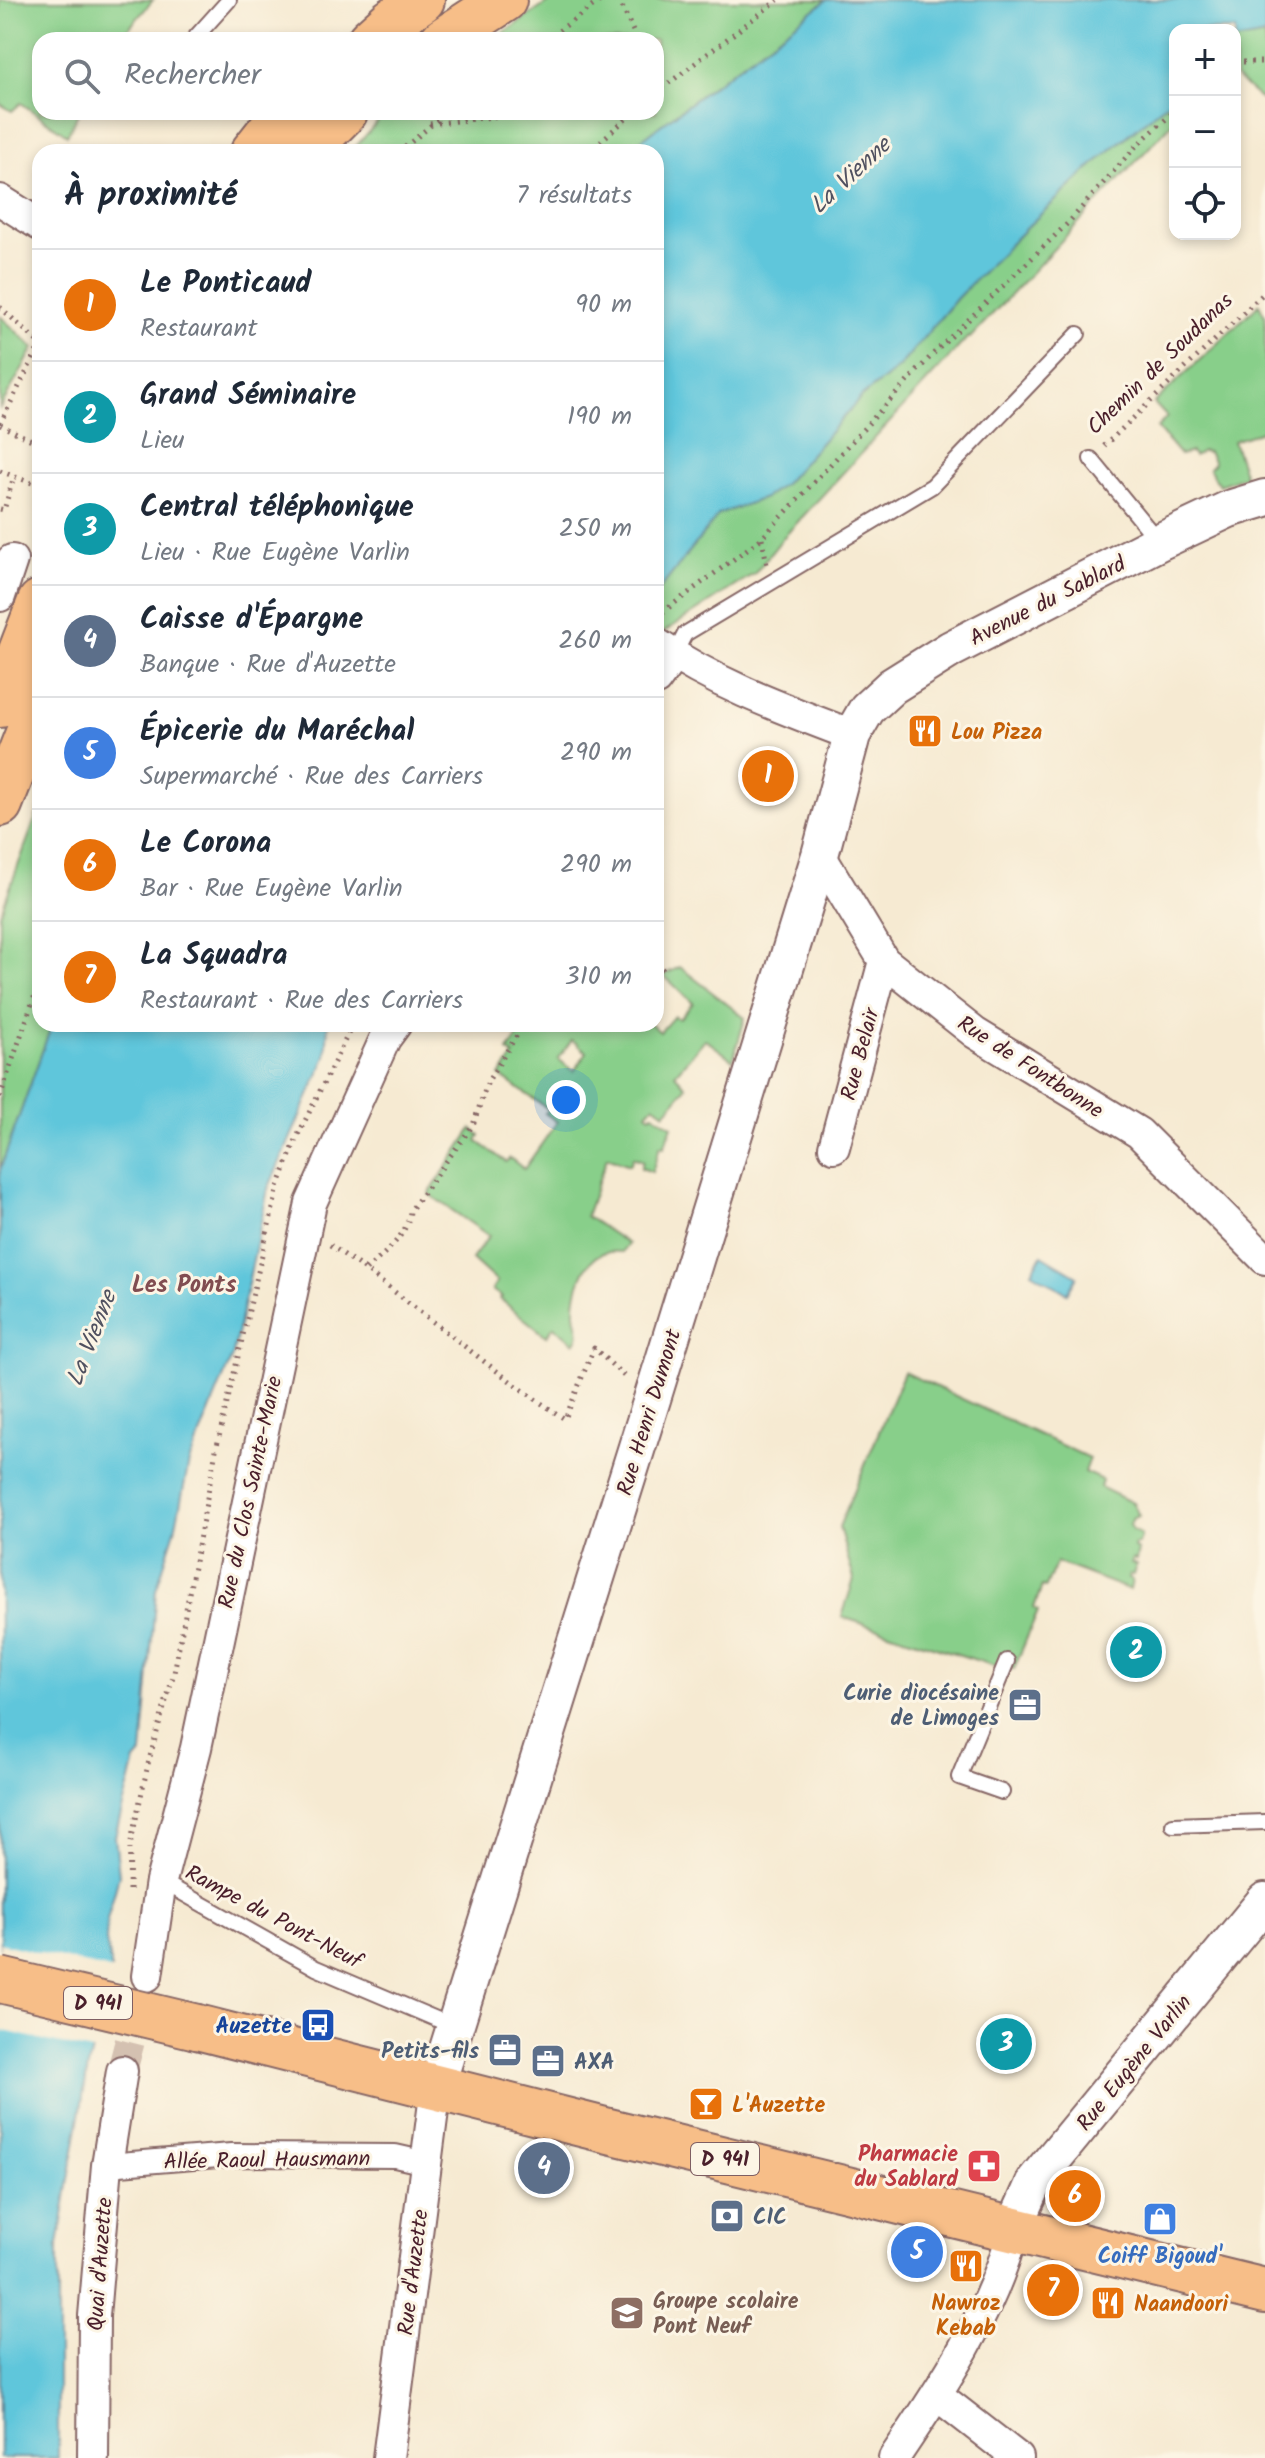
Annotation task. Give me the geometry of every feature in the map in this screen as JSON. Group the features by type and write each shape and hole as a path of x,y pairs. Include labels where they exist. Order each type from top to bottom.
{"main road":[{"path":"379,32 422,0"},
{"path":"455,32 504,0"},
{"path":"259,144 281,120"},
{"path":"313,144 337,120"},
{"path":"0,705 32,623"},
{"path":"0,804 32,723"},
{"name":"D 941","path":"0,1980 1265,2291"}],"street":[{"path":"0,200 32,220"},
{"name":"Avenue du Sablard","path":"852,735 867,709 892,686 951,649 1159,542 1229,509 1265,498"},
{"path":"0,596 6,559"},
{"path":"664,648 704,674 745,693 852,735"},
{"name":"Rue Henri Dumont","path":"436,2087 820,855 852,735"},
{"name":"Rue de Fontbonne","path":"820,855 884,961 975,1033 1139,1133 1265,1259"},
{"name":"Rue Belair","path":"834,1147 884,961"},
{"name":"Rue du Clos Sainte-Marie","path":"147,1976 161,1881 196,1748 311,1203 390,1032"},
{"name":"Rue Eugène Varlin","path":"1013,2230 1035,2181 1265,1901"},
{"name":"Quai d'Auzette","path":"93,2458 94,2316 107,2165 122,2071"},
{"name":"Rue d'Auzette","path":"388,2458 436,2087"},
{"name":"Allée Raoul Hausmann","path":"107,2165 231,2155 395,2156 426,2163"},
{"path":"894,2458 937,2395 1004,2269 1013,2230"},
{"path":"937,2395 1018,2458"}],"lane":[{"path":"200,32 229,0"},
{"path":"664,646 932,486 1078,334"},
{"name":"Chemin de Soudanas","path":"1091,459 1159,542"},
{"path":"1002,1792 959,1777 1007,1661"},
{"path":"1173,1825 1265,1822"},
{"name":"Rampe du Pont-Neuf","path":"161,1881 316,1968 455,2027"}],"path":[{"path":"557,32 601,0"},
{"path":"619,0 633,32"},
{"path":"664,87 778,0"},
{"path":"1241,62 1265,62"},
{"path":"664,611 762,538 934,353 1068,223 1137,145 1169,116"},
{"path":"408,144 436,120"},
{"path":"430,124 465,120"},
{"path":"597,144 625,120"},
{"name":"Chemin de Soudanas","path":"1091,459 1265,292"},
{"path":"0,307 32,337"},
{"path":"32,360 0,424 32,440"},
{"path":"0,471 32,483"},
{"path":"0,509 4,510 14,476"},
{"path":"0,1097 32,1003"},
{"path":"130,1901 130,1846 149,1760 174,1673 216,1450 278,1187 297,1137 349,1032"},
{"path":"366,1270 409,1223 410,1211 473,1125 488,1081 519,1032"},
{"path":"305,1227 366,1270 509,1383 565,1419 594,1348 629,1380 653,1396"}],"green space":[{"path":"0,0 153,0 126,32 32,32 32,111 21,103 12,111 0,104"},
{"path":"552,0 827,0 636,144 358,144 379,120 664,120 664,32 505,32"},
{"path":"1265,35 1265,103 1241,82 1241,40"},
{"path":"1169,101 1169,126 968,337 783,538 755,573 664,632 664,584 719,514 764,498 785,483 862,396 899,367 957,298 1102,157"},
{"path":"45,120 75,120 67,135"},
{"path":"1259,304 1265,316 1265,430 1233,441 1245,476 1219,485 1209,468 1214,463 1208,452 1202,451 1194,456 1191,452 1180,455 1157,428 1167,417 1154,403"},
{"path":"0,316 32,346 32,352 0,408"},
{"path":"32,828 32,1032 49,1032 0,1170 0,915"},
{"path":"680,967 745,1018 733,1060 705,1039 675,1074 686,1086 684,1090 665,1113 654,1105 647,1113 672,1126 664,1147 660,1146 652,1172 641,1168 643,1161 633,1157 630,1165 607,1157 586,1216 628,1244 622,1252 605,1252 596,1257 585,1270 576,1297 577,1340 574,1343 554,1326 546,1336 500,1299 502,1297 492,1290 497,1282 472,1259 489,1236 429,1194 472,1129 480,1135 477,1141 506,1162 510,1158 524,1169 557,1122 545,1113 548,1109 500,1076 514,1056 508,1051 521,1032 664,1032 664,1027 674,1016 679,1019 693,1003 664,975","holes":["572,1040 587,1052 574,1071 558,1059"]},
{"path":"904,1372 1089,1458 1084,1472 1102,1480 1100,1487 1133,1503 1139,1516 1133,1518 1130,1524 1132,1530 1141,1535 1139,1544 1135,1544 1134,1548 1138,1550 1136,1560 1132,1559 1131,1563 1136,1565 1128,1579 1132,1580 1130,1590 1056,1562 1046,1587 1042,1586 1034,1608 1038,1611 1014,1669 998,1667 842,1617 854,1579 839,1527"}],"water":[{"name":"La Vienne","path":"827,0 1265,0 1265,35 1241,40 1241,24 1169,24 1169,101 1102,157 1027,227 957,298 899,367 862,396 785,483 764,498 719,514 664,584 664,144 636,144"},
{"name":"La Vienne","path":"49,1032 328,1032 326,1057 268,1189 233,1354 189,1462 175,1530 156,1590 142,1753 135,1761 115,1836 119,1875 107,1920 106,1941 111,1969 88,2067 58,2245 58,2458 0,2458 0,1170"},
{"path":"1042,1255 1077,1276 1067,1293 1032,1272"}],"pier":[{"path":"0,1943 115,1971 96,2052 0,2030"}],"tunnel":[{"path":"122,2071 147,1976"}],"place":[{"name":"Lou Pizza","path":"925,731"},
{"name":"Le Ponticaud","path":"768,776"},
{"name":"Grand Séminaire","path":"1136,1652"},
{"name":"Curie diocésaine de Limoges","path":"1025,1705"},
{"name":"Auzette","path":"318,2025"},
{"name":"Central téléphonique","path":"1006,2044"},
{"name":"Petits-fils","path":"505,2050"},
{"name":"AXA","path":"548,2061"},
{"name":"L'Auzette","path":"706,2104"},
{"name":"Pharmacie du Sablard","path":"984,2166"},
{"name":"Caisse d'Épargne","path":"544,2168"},
{"name":"Le Corona","path":"1075,2196"},
{"name":"CIC","path":"727,2216"},
{"name":"Coiff Bigoud'","path":"1160,2219"},
{"name":"Épicerie du Maréchal","path":"917,2252"},
{"name":"Nawroz Kebab","path":"966,2266"},
{"name":"La Squadra","path":"1053,2290"},
{"name":"Naandoori","path":"1108,2303"},
{"name":"Groupe scolaire Pont Neuf","path":"627,2313"}],"district":[{"name":"Les Ponts","path":"184,1284"}]}
